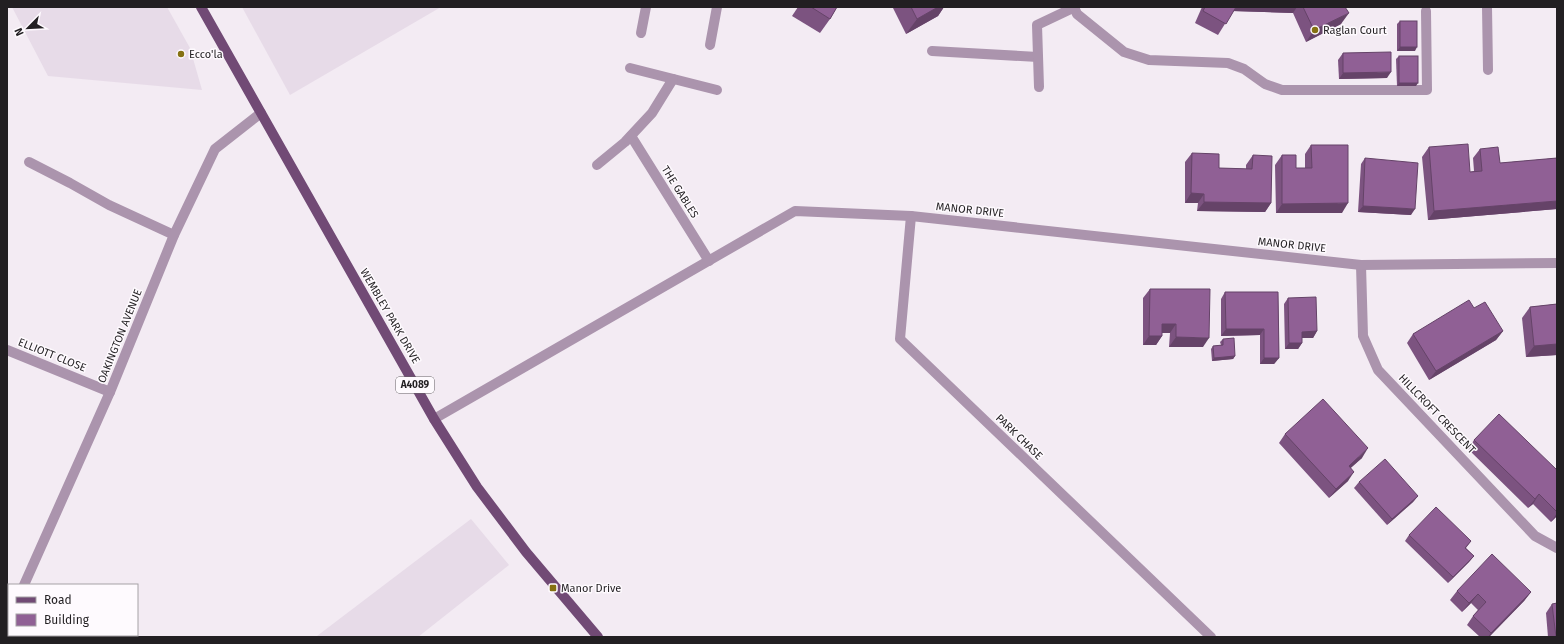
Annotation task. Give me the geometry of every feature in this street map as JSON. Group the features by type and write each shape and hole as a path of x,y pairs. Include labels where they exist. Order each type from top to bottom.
{"main road":[{"name":"WEMBLEY PARK DRIVE","path":"201,7 434,419 482,493 526,552 598,637"}],"street":[{"path":"641,33 646,7"},
{"path":"710,45 718,7"},
{"path":"1039,86 1038,25 1074,7 1077,14 1124,52 1149,60 1228,63 1244,69 1265,84 1282,90 1427,90 1426,11"},
{"path":"1487,7 1488,70"},
{"path":"932,51 1038,57"},
{"path":"630,68 717,90"},
{"path":"597,165 631,136 652,113 672,79"},
{"name":"OAKINGTON AVENUE","path":"24,584 110,392 174,235 215,149 261,113"},
{"name":"THE GABLES","path":"631,136 709,262"},
{"path":"29,162 109,205 174,235"},
{"name":"MANOR DRIVE","path":"434,419 709,262 795,211 911,216 1361,265 1557,263"},
{"name":"PARK CHASE","path":"911,216 900,339 1211,637"},
{"name":"HILLCROFT CRESCENT","path":"1361,265 1363,336 1378,370 1536,536 1557,548"},
{"name":"ELLIOTT CLOSE","path":"7,350 110,392"}],"shaded area":[{"path":"12,7 167,7 190,48 202,90 48,76"},
{"path":"242,7 441,7 290,95"},
{"path":"471,519 509,565 418,637 317,636"}],"building":[{"path":"811,7 837,7 830,19"},
{"path":"911,7 938,7 917,19"},
{"path":"1205,7 1236,7 1226,24 1203,11"},
{"path":"1303,7 1345,7 1349,13 1314,30"},
{"path":"1400,21 1417,21 1417,47 1400,47"},
{"path":"1391,52 1391,72 1343,73 1343,53"},
{"path":"1399,56 1418,56 1418,83 1399,83"},
{"path":"1468,144 1470,172 1482,171 1480,149 1498,147 1500,163 1557,158 1557,201 1434,211 1429,147"},
{"path":"1311,145 1348,145 1348,203 1282,204 1282,155 1296,155 1296,168 1312,168"},
{"path":"1192,153 1219,154 1219,168 1252,169 1253,155 1272,156 1271,203 1204,202 1204,194 1191,193"},
{"path":"1365,158 1418,163 1415,209 1363,206"},
{"path":"1150,289 1210,289 1209,338 1176,337 1176,324 1162,324 1162,336 1149,336"},
{"path":"1225,292 1278,292 1279,358 1264,358 1264,329 1226,329"},
{"path":"1316,297 1317,331 1302,332 1302,343 1289,343 1288,298"},
{"path":"1469,300 1474,308 1485,302 1503,331 1436,371 1413,334"},
{"path":"1557,304 1557,344 1534,346 1530,307"},
{"path":"1234,338 1235,356 1214,358 1213,346 1223,345 1223,339"},
{"path":"1323,399 1368,448 1349,466 1354,472 1336,489 1285,434"},
{"path":"1499,414 1557,470 1557,512 1539,494 1535,499 1474,440"},
{"path":"1385,459 1418,496 1392,519 1359,482"},
{"path":"1436,507 1471,541 1465,548 1474,556 1453,577 1409,535"},
{"path":"1492,554 1531,592 1491,633 1473,616 1486,602 1478,594 1469,603 1457,591"},
{"path":"1557,603 1557,637 1556,637 1552,604"}],"place":[{"name":"Raglan Court","path":"1315,30"},
{"name":"Ecco'la","path":"181,54"},
{"name":"Manor Drive","path":"553,588"}]}
